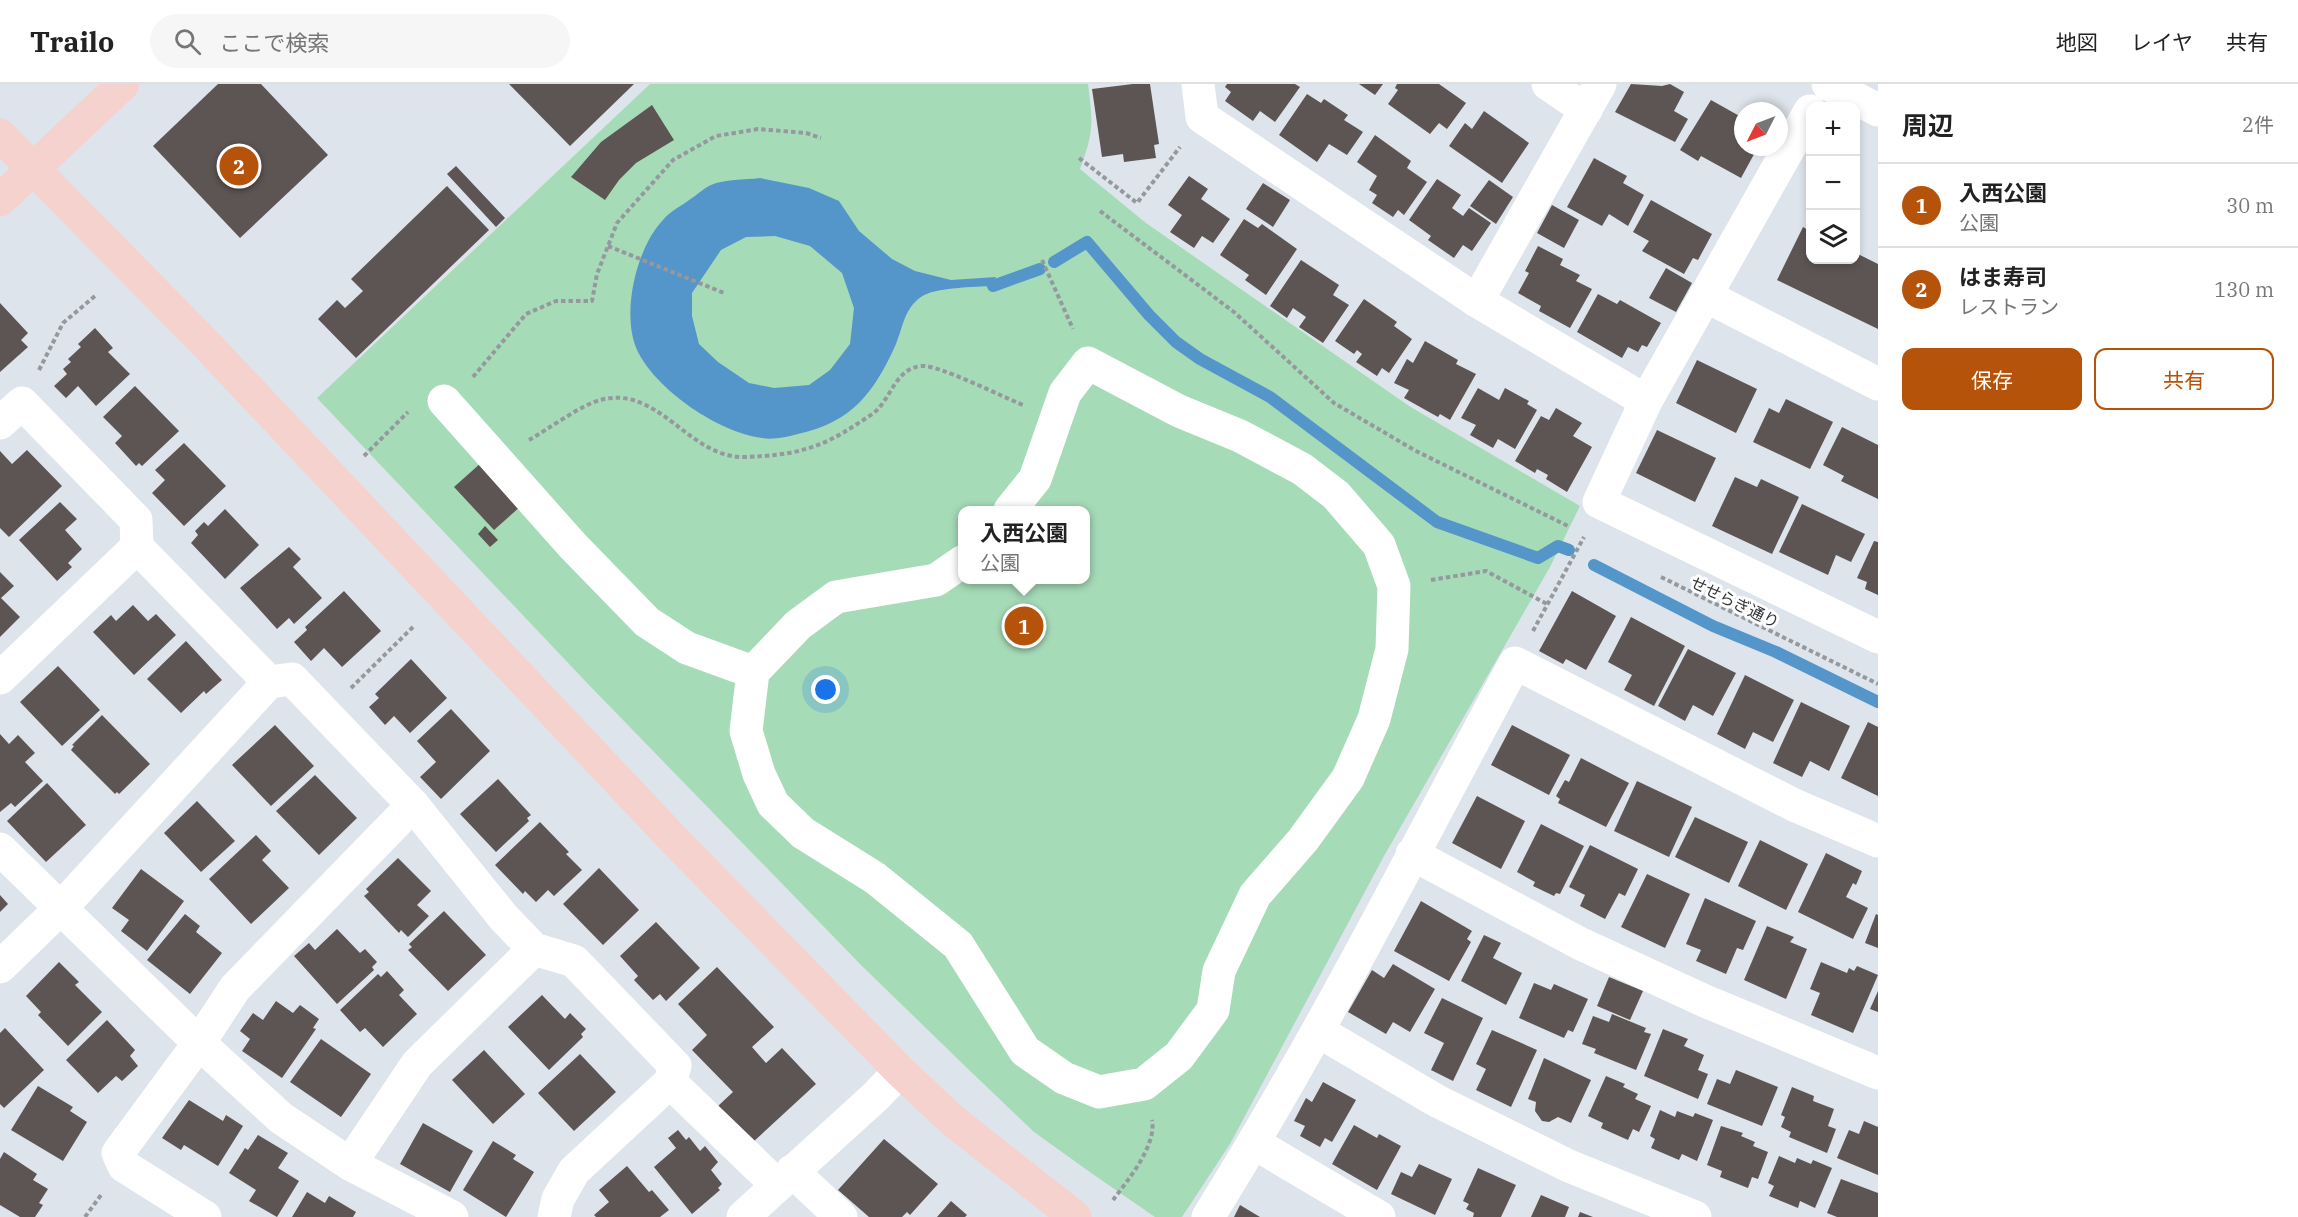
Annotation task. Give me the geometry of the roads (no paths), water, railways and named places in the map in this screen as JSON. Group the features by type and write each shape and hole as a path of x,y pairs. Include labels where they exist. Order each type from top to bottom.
{"street":[{"path":"0,200 123,84"},
{"path":"1198,84 1202,117 1477,301 1646,401"},
{"path":"1477,301 1593,97 1548,84"},
{"path":"1816,102 1827,84 1878,110"},
{"path":"1806,118 1646,401 1599,502 1878,637"},
{"path":"0,135 338,482 676,842 900,1071 952,1120 1075,1217"},
{"path":"1707,296 1878,384"},
{"path":"958,565 936,580 836,597 798,624 753,672 746,731 759,774 773,804 803,833 875,878 958,945 1025,1051 1064,1078 1099,1092 1144,1084 1179,1056 1213,1010 1219,971 1255,895 1303,840 1348,778 1374,718 1392,649 1394,586 1379,545 1336,495 1302,469 1240,436 1179,411 1088,363 1065,393 1035,479 1013,506"},
{"path":"444,401 612,588 647,622 687,648 753,672"},
{"path":"11,413 136,520 137,547 269,682"},
{"path":"0,678 137,547"},
{"path":"1208,1217 1254,1143 1318,1031 1515,663 1784,800 1878,842"},
{"path":"0,967 60,909 269,682 292,679 413,805 504,918 534,949 574,961 675,1066 670,1082 574,1171 558,1199 554,1217"},
{"path":"205,1217 124,1166 118,1153 199,1043 235,988 413,805"},
{"path":"0,849 199,1043 281,1118 350,1164 452,1217"},
{"path":"1412,854 1581,944 1706,1001 1878,1073"},
{"path":"350,1164 417,1064 534,949"},
{"path":"1318,1031 1437,1101 1569,1166 1695,1217"},
{"path":"743,1217 875,1097 900,1071"},
{"path":"670,1082 785,1178 840,1217"},
{"path":"1254,1143 1378,1217"}],"water":[{"path":"760,178 809,188 839,201 859,231 892,259 915,271 951,280 996,277 993,286 936,291 921,297 907,313 896,344 879,377 859,403 833,422 817,429 775,438 762,438 727,428 674,395 647,367 638,352 631,320 631,302 638,265 653,232 666,217 711,185","holes":["775,236 810,246 842,273 854,308 850,344 830,370 809,385 774,388 749,383 718,362 699,344 692,316 692,293 721,250 746,237"]}],"waterway":[{"path":"1054,262 1087,242 1149,315 1176,342 1200,359 1270,397 1437,522 1538,558 1558,546 1569,550"},
{"path":"993,286 1040,269"},
{"path":"1594,565 1713,626 1776,652 1878,702"}],"place":[{"name":"はま寿司","path":"239,166"},
{"name":"入西公園","path":"1024,626"}]}
